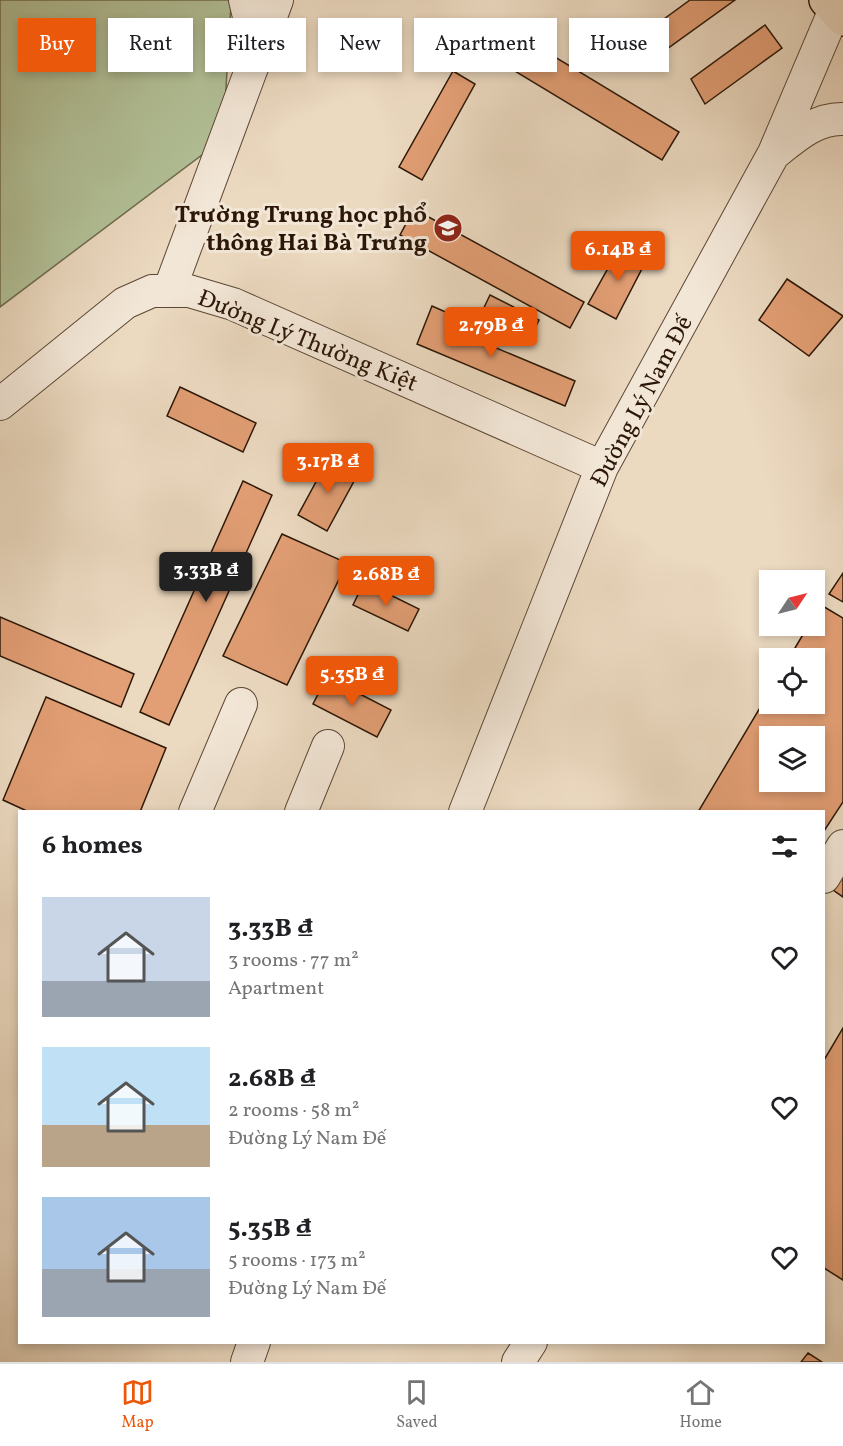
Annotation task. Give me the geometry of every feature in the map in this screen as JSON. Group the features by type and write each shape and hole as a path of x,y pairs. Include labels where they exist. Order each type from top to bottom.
{"street":[{"path":"245,0 249,18"},
{"path":"271,18 277,0"},
{"name":"Đường Lý Nam Đế","path":"466,810 602,466 774,153 836,8"},
{"path":"169,291 251,72"},
{"path":"774,153 807,129 832,118 843,119"},
{"name":"Đường Lý Thường Kiệt","path":"0,404 125,303 152,291 189,291 233,304 602,466"},
{"path":"196,810 241,704"},
{"path":"302,810 328,746"},
{"path":"825,875 843,846"},
{"path":"247,1362 253,1344"},
{"path":"518,1362 530,1344"}],"green space":[{"path":"0,0 230,0 230,18 205,18 205,72 227,72 223,139 0,307"}],"building":[{"path":"690,0 735,0 669,47 669,18 665,18"},
{"path":"765,25 782,48 705,104 691,79"},
{"path":"557,58 569,66 569,72 580,72 679,132 662,160 516,72 557,72"},
{"path":"452,72 475,84 422,180 399,167"},
{"path":"414,209 584,302 570,328 400,235"},
{"path":"621,245 647,259 616,319 588,304"},
{"path":"787,279 843,316 809,356 759,320"},
{"path":"490,295 539,320 529,341 480,316"},
{"path":"432,306 468,322 463,334 575,381 565,406 417,344"},
{"path":"180,387 256,423 243,452 167,416"},
{"path":"330,456 359,472 327,531 298,515"},
{"path":"243,481 272,495 169,725 140,712"},
{"path":"282,534 347,563 287,685 223,656"},
{"path":"843,573 843,602 829,594"},
{"path":"364,582 419,609 408,631 353,605"},
{"path":"825,607 843,618 843,802 825,829 825,810 699,810 759,709 759,714 825,714 825,648 795,648 802,636 825,636"},
{"path":"0,617 134,674 121,707 0,656"},
{"path":"327,677 391,710 377,737 313,704"},
{"path":"46,697 166,748 141,810 25,810 3,800"},
{"path":"843,874 843,897 833,890"},
{"path":"843,1028 843,1280 825,1269 825,1058"},
{"path":"808,1353 822,1362 801,1362"}],"place":[{"name":"Trường Trung học phổ thông Hai Bà Trưng","path":"448,228"}]}
